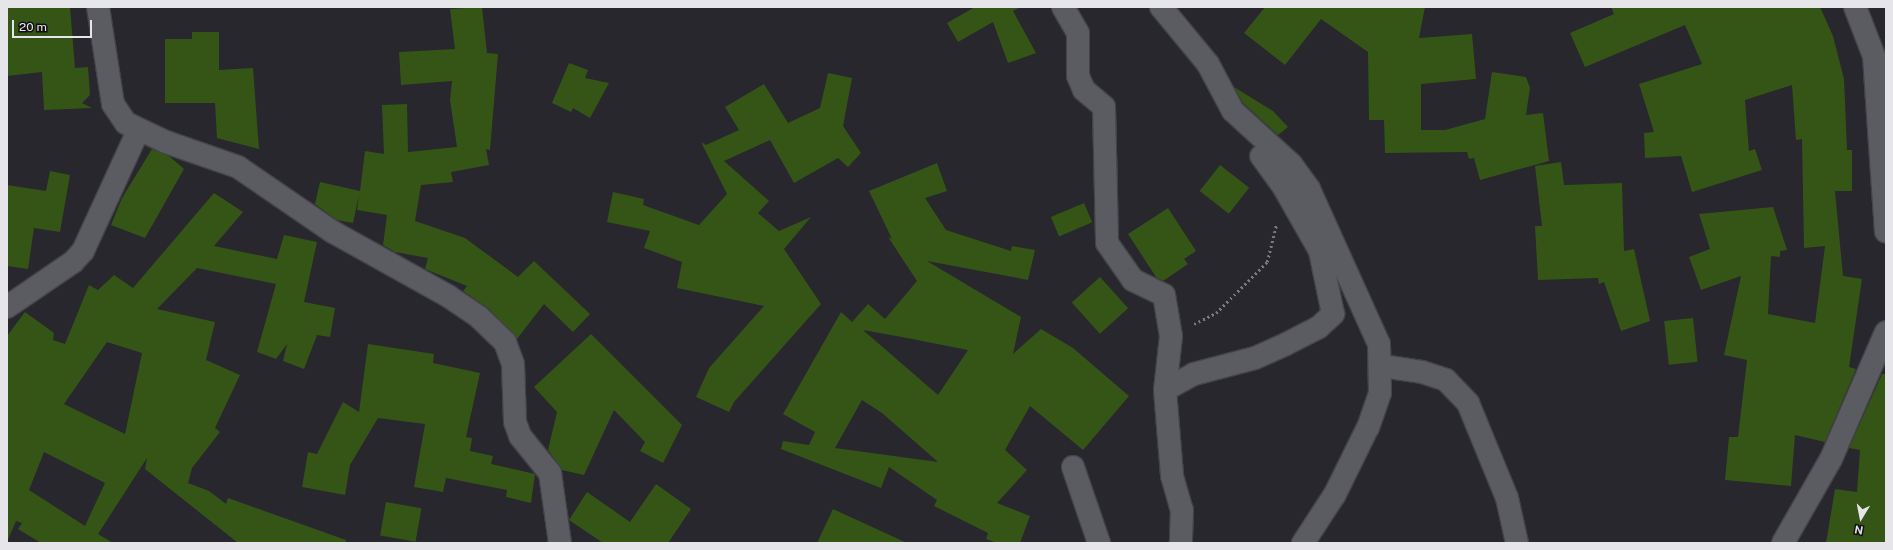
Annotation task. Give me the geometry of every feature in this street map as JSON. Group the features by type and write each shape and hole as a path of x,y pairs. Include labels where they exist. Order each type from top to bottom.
{"street":[{"path":"98,7 113,104 126,123 138,131 238,167 333,232 448,296 479,317 505,342 513,364 514,422 520,436 550,473 560,543"},
{"path":"1063,7 1078,33 1078,76 1084,90 1104,107 1107,243 1133,280 1164,295 1171,336 1165,390 1172,476 1182,510 1181,543"},
{"path":"1160,7 1208,64 1233,110 1291,164 1310,189 1373,325 1382,366 1380,393 1368,427 1335,494 1304,543"},
{"path":"1855,7 1874,56 1882,83 1883,177 1886,232"},
{"path":"7,307 73,262 83,251 138,131"},
{"path":"1165,390 1194,374 1255,358 1286,344 1318,328 1333,314 1320,252 1283,186 1261,156"},
{"path":"1782,543 1834,452 1886,332"},
{"path":"1382,366 1422,372 1446,380 1468,403 1506,498 1517,543"},
{"path":"1073,467 1099,543"}],"path":[{"path":"1171,336 1216,313 1267,262 1283,186"}],"building":[{"path":"7,7 70,7 75,68 88,67 90,95 82,103 92,108 44,110 42,72 7,76"},
{"path":"482,7 487,53 498,54 490,150 486,149 489,165 451,172 453,182 421,185 415,221 465,238 518,277 534,261 590,314 573,332 544,304 517,339 488,308 463,291 467,286 425,269 428,258 395,252 383,245 387,215 357,210 359,195 353,223 337,220 315,204 320,182 360,191 365,151 384,154 382,105 407,104 408,152 457,147 450,100 452,81 401,85 399,52 455,49 450,9"},
{"path":"975,7 1021,7 1013,11 1036,53 1008,63 993,22 958,42 947,23"},
{"path":"1265,7 1425,7 1419,38 1472,34 1476,79 1421,84 1421,130 1445,130 1485,119 1492,72 1526,77 1530,88 1526,115 1543,113 1549,161 1480,180 1474,158 1469,159 1467,152 1385,153 1384,120 1369,120 1368,52 1321,19 1285,65 1244,33"},
{"path":"1611,7 1820,7 1833,36 1844,79 1847,150 1852,150 1852,191 1835,191 1843,276 1862,279 1849,367 1856,369 1825,442 1795,435 1791,486 1725,480 1729,437 1738,437 1747,360 1724,355 1741,276 1701,290 1689,257 1710,249 1699,214 1773,207 1787,250 1780,251 1780,257 1771,256 1768,314 1815,323 1825,246 1804,248 1802,139 1796,140 1792,85 1745,100 1749,151 1755,149 1762,170 1692,192 1681,156 1645,158 1644,133 1654,132 1639,84 1702,64 1685,25 1585,67 1570,33 1614,14"},
{"path":"192,32 219,32 219,70 253,68 259,149 217,138 215,103 165,103 165,39 192,39"},
{"path":"569,63 588,70 585,78 609,83 590,118 573,108 571,112 552,103"},
{"path":"828,73 852,78 843,126 861,153 848,167 838,158 794,183 770,140 724,161 769,201 758,213 779,231 811,217 784,249 821,304 734,402 729,412 696,397 709,368 764,306 677,288 682,262 644,248 650,231 607,222 613,192 644,199 643,205 699,225 727,194 701,142 706,145 739,130 725,107 764,84 788,123 820,108"},
{"path":"1234,87 1273,111 1288,127 1278,135 1243,103"},
{"path":"152,149 169,156 184,169 145,238 111,225 122,198"},
{"path":"1561,162 1564,185 1622,183 1624,251 1634,249 1650,321 1621,331 1604,282 1599,284 1598,278 1538,280 1535,226 1542,226 1535,166"},
{"path":"937,163 947,191 925,198 946,230 1011,251 1012,246 1035,250 1028,280 927,261 1021,317 1013,354 1041,329 1073,348 1129,396 1083,450 1030,406 1005,450 1027,470 997,503 1030,516 1020,543 997,543 986,539 988,533 934,506 937,500 889,467 881,488 781,449 783,441 809,445 815,432 783,414 841,312 852,322 868,304 885,319 917,281 888,237 892,239 869,191","holes":["863,330 907,338 968,350 938,395","862,400 882,413 938,462 835,448"]},
{"path":"1220,165 1249,188 1229,214 1200,191"},
{"path":"50,171 70,175 60,232 34,228 28,269 7,266 7,185 46,191"},
{"path":"214,193 243,212 214,246 277,259 284,235 317,242 304,302 335,308 330,337 317,335 304,369 283,361 287,344 276,359 257,352 276,284 197,268 157,309 215,322 206,360 240,375 215,428 220,432 192,468 188,483 209,491 226,504 228,498 346,540 345,543 238,543 145,469 147,458 98,534 113,543 41,543 18,529 22,523 16,521 7,542 7,336 25,312 54,333 53,340 65,344 89,285 98,290 114,275 133,288","holes":["107,342 142,353 125,434 64,404","44,452 105,483 85,526 29,490"]},
{"path":"1084,203 1092,222 1059,236 1051,217"},
{"path":"1168,208 1196,251 1184,259 1188,264 1163,281 1156,277 1128,234"},
{"path":"1100,277 1128,308 1100,334 1072,302"},
{"path":"1693,318 1698,362 1669,365 1664,321"},
{"path":"591,334 682,425 663,463 640,451 645,442 614,410 584,475 562,470 548,450 557,412 534,387"},
{"path":"368,344 434,354 433,363 480,373 466,437 472,438 470,451 493,456 491,464 535,474 531,503 506,497 507,490 446,478 443,492 414,487 425,424 378,418 350,465 345,495 302,487 308,452 317,454 343,402 359,412"},
{"path":"1882,374 1886,374 1886,543 1826,543 1835,489 1857,492 1860,450 1849,448"},
{"path":"656,484 691,509 668,543 603,543 569,520 587,492 630,522"},
{"path":"386,502 421,508 416,542 380,535"},
{"path":"833,509 907,543 817,543"}]}
